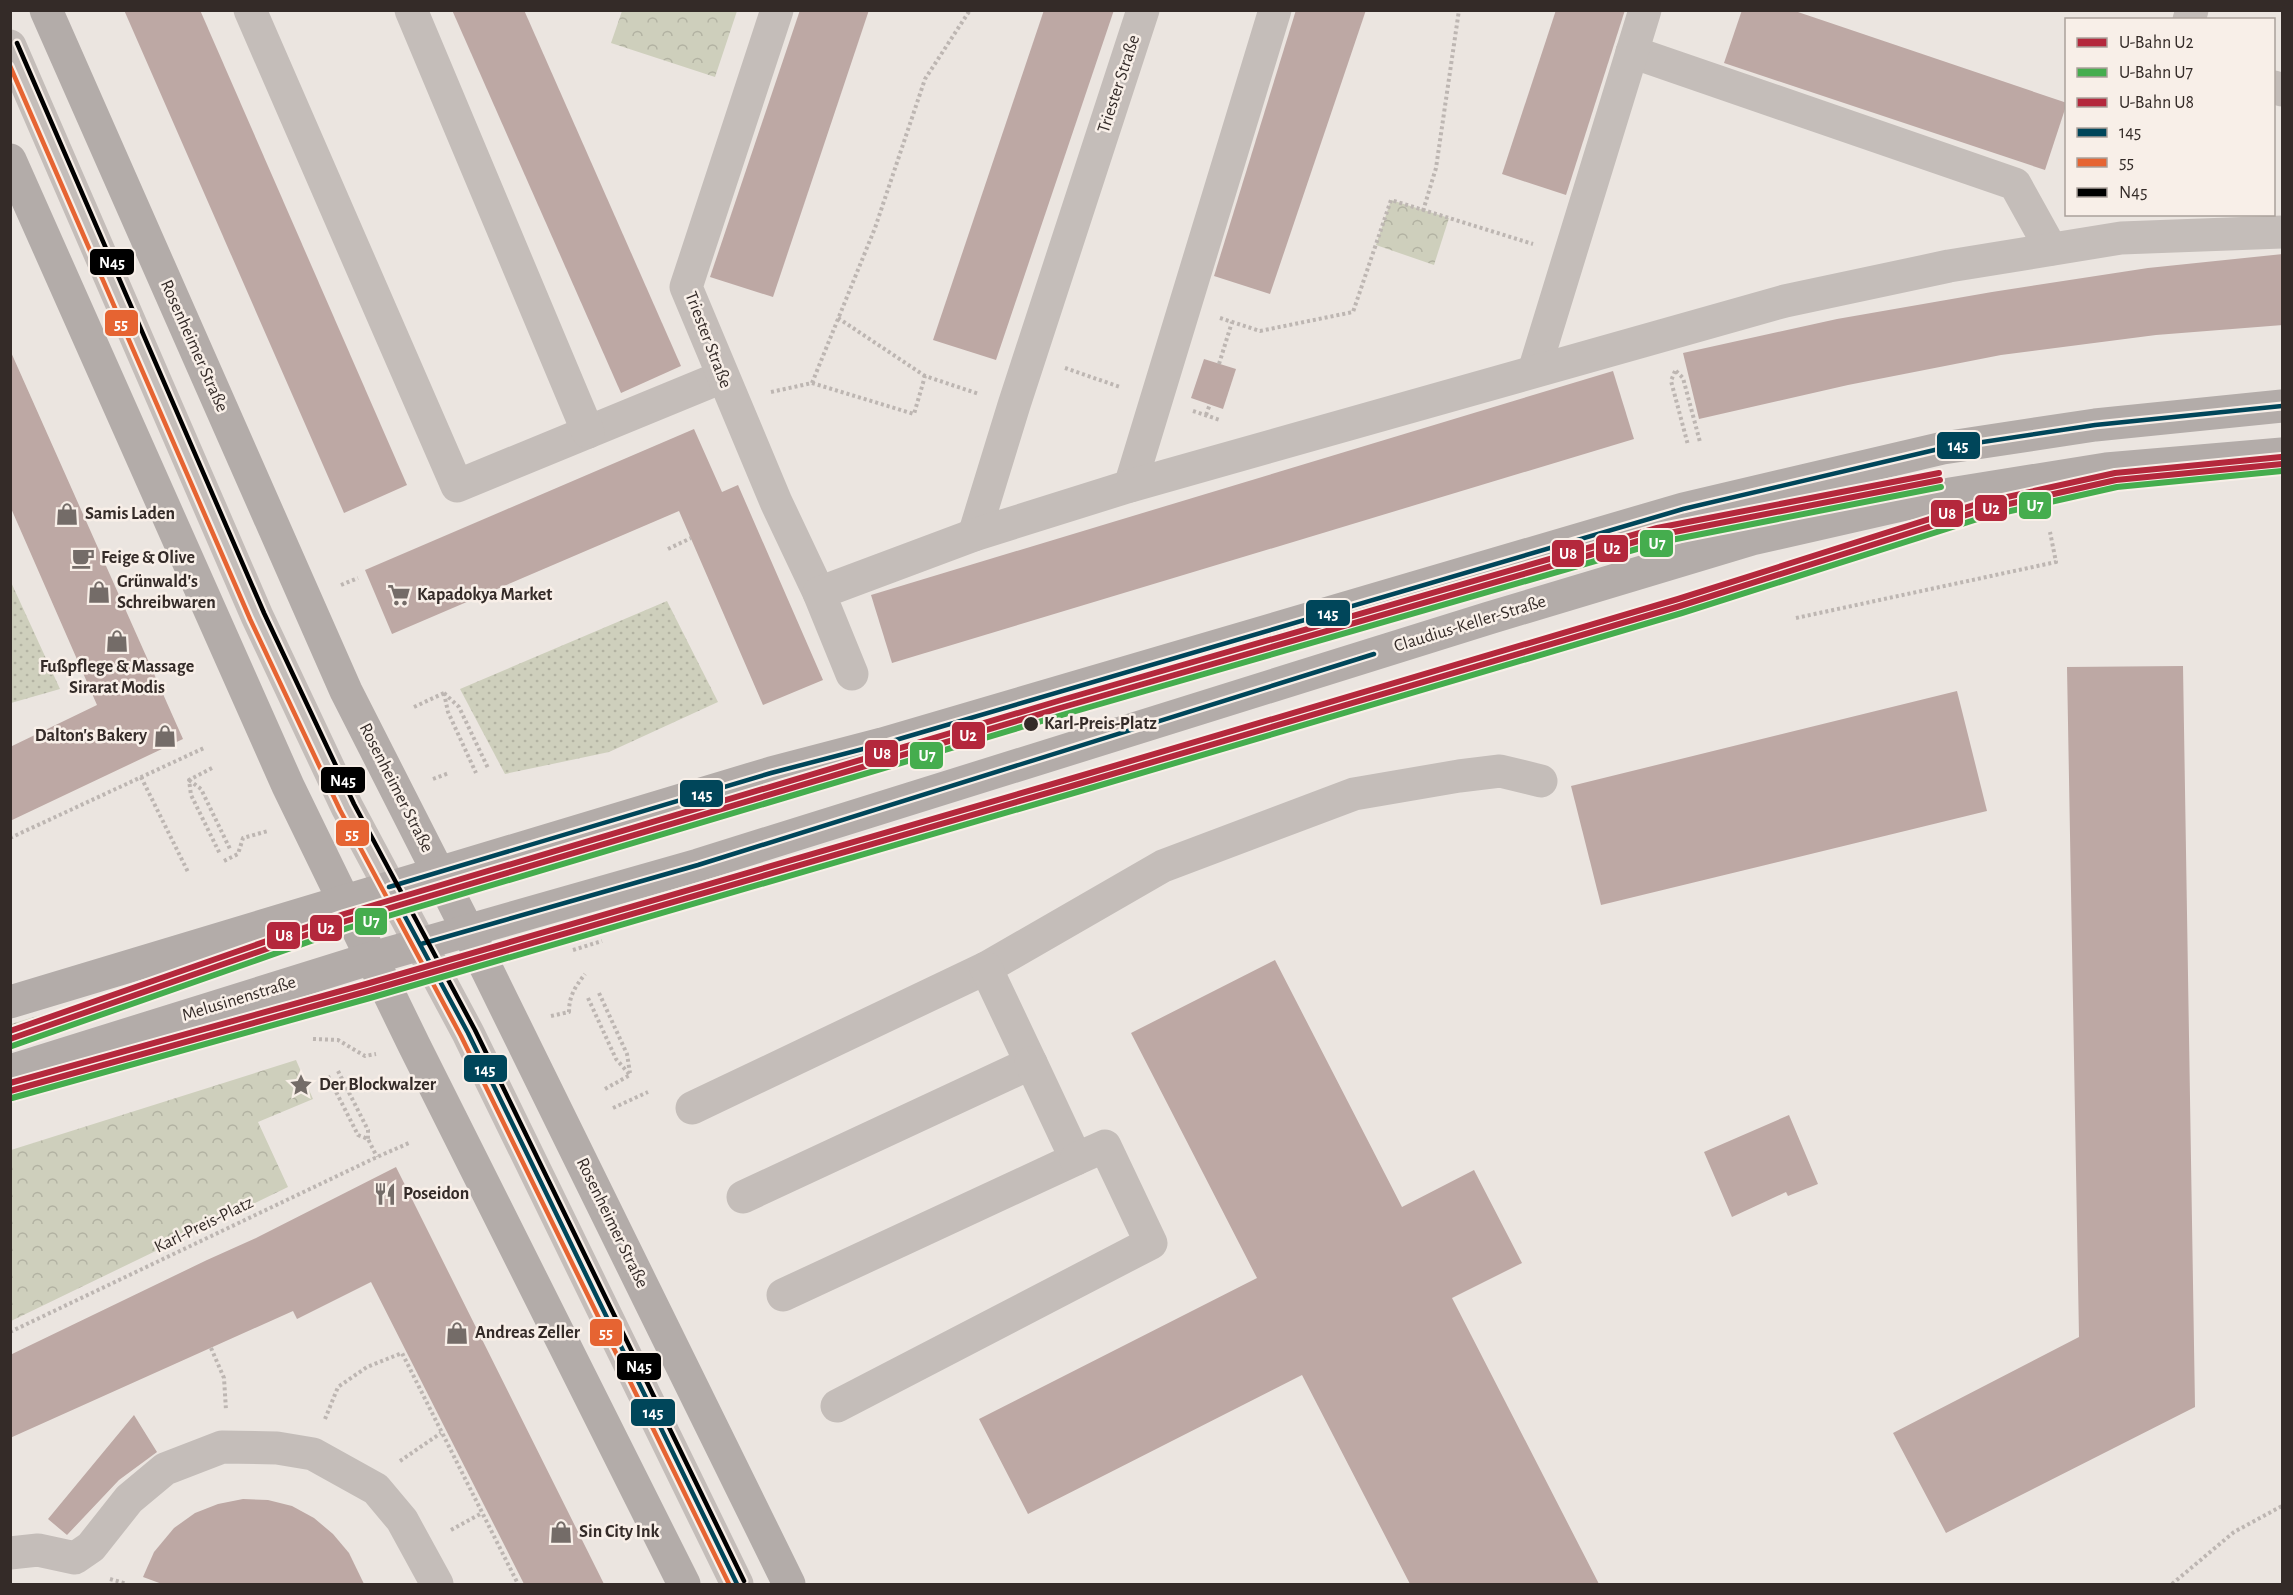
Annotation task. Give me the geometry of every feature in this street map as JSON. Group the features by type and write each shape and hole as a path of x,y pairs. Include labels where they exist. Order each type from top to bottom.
{"main road":[{"name":"Rosenheimer Straße","path":"46,10 346,691 439,872 789,1584"},
{"path":"10,160 288,786 684,1584"},
{"path":"10,1002 771,773 882,744 1683,508 1943,448 2095,425 2283,406"},
{"name":"Claudius-Keller-Straße","path":"468,931 698,865 1489,618 1752,539 1961,492 2106,470 2283,454"},
{"name":"Melusinenstraße","path":"10,1071 372,958 468,931"}],"lane":[{"path":"250,10 457,486 722,377"},
{"path":"411,10 588,432"},
{"name":"Triester Straße","path":"777,10 686,287 722,377 776,502 819,593 852,674"},
{"name":"Triester Straße","path":"974,535 1143,10"},
{"path":"1130,486 1275,10"},
{"path":"1534,371 1645,10"},
{"path":"10,46 257,616 347,807 468,1033 737,1584"},
{"path":"1632,52 2015,184 2051,249"},
{"path":"819,593 974,535 1130,486 1785,301 1949,266 2051,249 2124,226 2283,232"},
{"path":"692,1108 986,968 1163,866 1354,794 1500,771 1541,782"},
{"path":"986,968 1076,1159"},
{"path":"743,1197 1031,1063"},
{"path":"783,1295 1105,1146 1151,1243 837,1406"},
{"path":"10,1553 38,1550 75,1558 91,1547 129,1499 165,1469 222,1447 277,1448 313,1454 376,1489 402,1520 437,1584"}],"path":[{"path":"812,382 875,228 925,79 970,10"},
{"path":"1423,211 1436,168 1459,10"},
{"path":"1185,306 1260,331 1353,312 1391,200 1570,255"},
{"path":"838,318 925,376 1014,405"},
{"path":"1219,364 1232,322"},
{"path":"1688,446 1671,381 1675,370 1683,378 1700,442"},
{"path":"738,413 774,390 812,382 914,414 925,376"},
{"path":"1206,415 1210,404"},
{"path":"1796,618 2056,562 2050,532"},
{"path":"668,549 691,538"},
{"path":"341,585 358,578"},
{"path":"444,693 459,707 488,768"},
{"path":"414,708 444,693"},
{"path":"444,693 448,712 476,773"},
{"path":"10,838 204,748"},
{"path":"189,780 212,768"},
{"path":"141,777 188,872"},
{"path":"189,780 201,789 230,849"},
{"path":"189,780 191,795 220,854"},
{"path":"224,861 238,854 243,838"},
{"path":"573,950 602,941"},
{"path":"569,1012 569,1000 585,974"},
{"path":"599,993 627,1054 630,1075"},
{"path":"588,998 616,1059 630,1075"},
{"path":"313,1039 338,1040 365,1056"},
{"path":"338,1071 368,1130 368,1139 377,1156"},
{"path":"605,1089 630,1075"},
{"path":"328,1076 358,1135 368,1139"},
{"path":"613,1108 648,1092"},
{"name":"Karl-Preis-Platz","path":"10,1332 377,1156 409,1143"},
{"path":"211,1348 224,1378 226,1413 222,1447"},
{"path":"313,1454 338,1387 367,1367 402,1353 518,1584"},
{"path":"376,1489 398,1463 441,1433"},
{"path":"2172,1584 2234,1532 2283,1506"}],"green space":[{"path":"622,10 737,11 715,77 611,43"},
{"path":"1391,200 1449,218 1434,265 1376,245"},
{"path":"10,580 60,689 11,703 10,703"},
{"path":"667,601 718,702 609,752 505,774 460,689"},
{"path":"232,957 236,967 11,1035 11,1024"},
{"path":"296,1060 313,1099 258,1122 288,1187 11,1321 11,1150"}],"building":[{"path":"124,10 200,10 407,485 344,513"},
{"path":"452,10 524,10 681,366 621,393"},
{"path":"800,10 869,10 773,297 710,277"},
{"path":"1044,10 1114,10 996,360 933,340"},
{"path":"1296,10 1366,10 1270,294 1214,276"},
{"path":"1556,10 1625,10 1566,195 1502,174"},
{"path":"1742,10 1792,10 2065,102 2065,109 2045,170 1724,63"},
{"path":"2283,254 2283,325 2156,335 2001,355 1848,385 1699,419 1683,353 1837,319 1992,292 2148,268"},
{"path":"10,350 183,739 10,821 10,747 97,705 10,506"},
{"path":"1204,359 1236,369 1223,409 1191,398"},
{"path":"1613,371 1634,439 892,663 871,595"},
{"path":"694,429 722,492 738,485 823,680 763,705 679,511 392,634 365,570"},
{"path":"2183,666 2195,1407 1946,1533 1893,1433 2079,1337 2067,667"},
{"path":"1957,691 1987,811 1601,905 1571,786"},
{"path":"1275,960 1402,1207 1474,1170 1522,1263 1452,1298 1599,1584 1410,1584 1302,1375 1028,1514 979,1419 1257,1278 1131,1033"},
{"path":"1789,1115 1818,1184 1788,1196 1786,1192 1732,1217 1704,1152"},
{"path":"396,1167 604,1584 524,1584 371,1282 297,1319 293,1311 10,1438 10,1355 256,1238"},
{"path":"134,1415 157,1452 119,1480 67,1535 48,1519"},
{"path":"243,1499 268,1500 292,1506 314,1518 333,1534 349,1553 364,1584 162,1584 143,1577 154,1552 174,1528 195,1513 218,1504"}],"metro line":[{"name":"U8","path":"10,1083 366,984 1080,776 1678,599 1980,503 2115,473 2281,457"},
{"name":"U2","path":"10,1091 368,991 1082,783 1680,606 1982,510 2116,480 2282,464"},
{"name":"U7","path":"12,1098 370,998 1084,790 1682,613 1984,517 2117,487 2282,471"},
{"name":"U8","path":"10,1031 344,914 1058,701 1657,528 1939,473"},
{"name":"U2","path":"10,1039 346,921 1060,708 1659,535 1940,480"},
{"name":"U7","path":"12,1046 348,928 1062,715 1661,542 1941,487"}],"transit line":[{"name":"N45","path":"17,43 264,613 354,804 475,1030 744,1581"},
{"name":"55","path":"10,66 250,619 340,810 461,1036 729,1584"},
{"name":"145","path":"389,887 771,773 882,744 1683,509 1943,448 2095,425 2282,406"},
{"name":"145","path":"421,944 698,865 1374,654"},
{"name":"145","path":"396,900 468,1033 737,1584"}],"place":[{"name":"Samis Laden","path":"67,514"},
{"name":"Feige & Olive","path":"83,558"},
{"name":"Grünwald's Schreibwaren","path":"99,592"},
{"name":"Kapadokya Market","path":"399,595"},
{"name":"Fußpflege & Massage Sirarat Modis","path":"117,641"},
{"name":"Karl-Preis-Platz","path":"1031,724"},
{"name":"Dalton's Bakery","path":"165,736"},
{"name":"Der Blockwalzer","path":"301,1085"},
{"name":"Poseidon","path":"385,1194"},
{"name":"Andreas Zeller","path":"457,1333"},
{"name":"Sin City Ink","path":"561,1532"}]}
